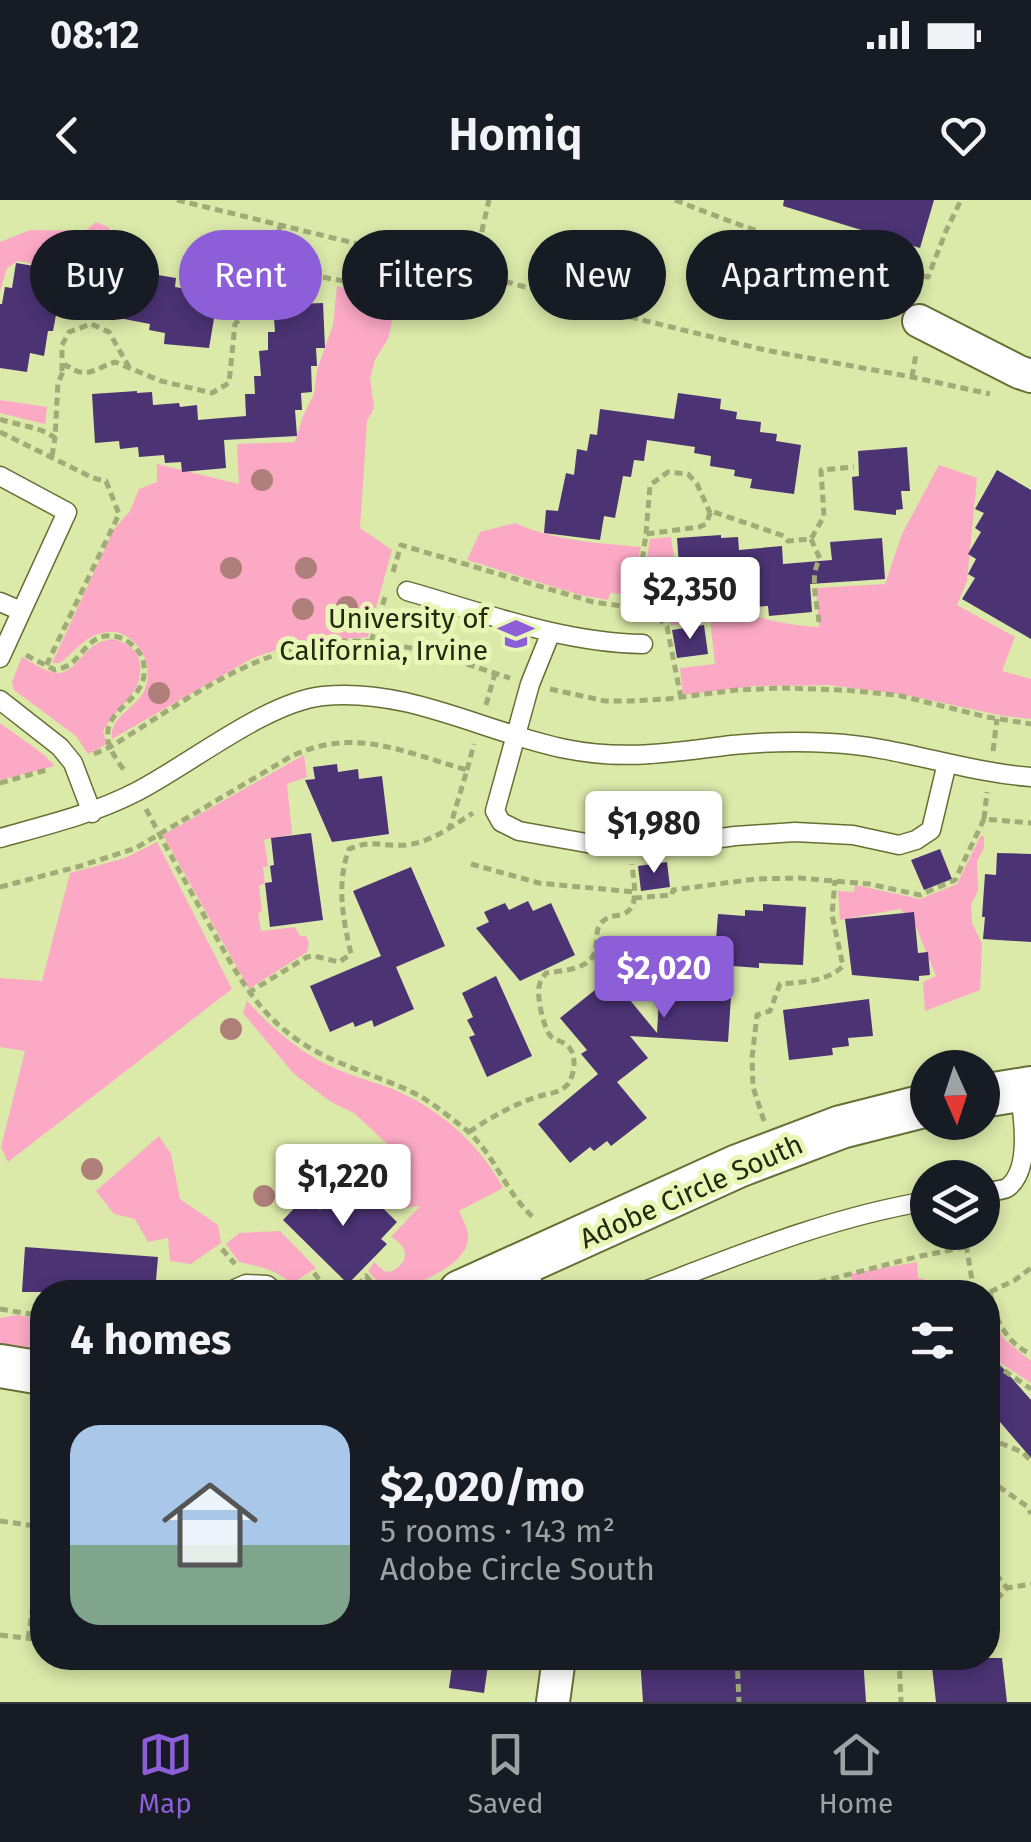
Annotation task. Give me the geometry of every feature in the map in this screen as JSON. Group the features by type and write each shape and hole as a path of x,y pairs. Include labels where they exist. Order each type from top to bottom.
{"street":[{"path":"919,333 1031,376"},
{"name":"Adobe Circle South","path":"524,1280 738,1166 842,1127 910,1110"},
{"path":"0,1366 30,1370"},
{"path":"553,1702 557,1670"}],"lane":[{"path":"0,476 67,512 3,651"},
{"path":"407,591 551,632 606,644 644,644"},
{"path":"0,602 21,611"},
{"path":"551,632 530,684 495,810 501,822 520,831 598,845 678,844 795,832 852,836 899,845 931,830 947,763"},
{"path":"0,838 92,813 137,792 283,707 321,696 367,696 414,705 566,749 609,755 665,755 734,745 819,742 895,751 990,772 1031,776"},
{"path":"0,700 60,747 72,763 92,813"},
{"path":"1000,1190 1020,1178 1028,1156 1026,1128 1011,1091"},
{"path":"673,1280 838,1222 910,1204"}],"path":[{"path":"177,200 342,241"},
{"path":"482,230 489,200"},
{"path":"674,200 826,252 928,277 961,200"},
{"path":"279,230 280,226"},
{"path":"508,282 765,350 1000,396"},
{"path":"52,456 58,382 66,365 78,373 93,372 115,362 161,380 212,393 230,383 231,341 238,320"},
{"path":"62,374 62,345 69,332 90,324 109,332 129,368"},
{"path":"912,376 919,333"},
{"path":"0,419 44,429 55,438"},
{"path":"0,432 106,481 119,514 46,666"},
{"path":"812,539 824,516 821,470 854,467"},
{"path":"638,605 650,485 668,472 688,474 710,513 706,524 646,534"},
{"path":"710,513 784,536 788,541 812,539"},
{"path":"812,539 822,559 816,563 814,572 819,622"},
{"path":"391,577 402,545 593,602 638,605 667,626 681,698"},
{"path":"371,642 386,594"},
{"path":"3,651 55,670 68,666 86,646 104,636 120,637 136,647 144,662 144,681 112,720 107,732 110,747 248,993 272,1020 302,1043 335,1062 414,1094 469,1132 494,1162 509,1192 532,1218 546,1222"},
{"path":"0,887 136,848 308,748 331,742 381,745 467,770 450,828"},
{"path":"248,993 306,957 338,962 351,954 341,909 344,863 349,849 364,843 406,845 432,839 476,812 495,810"},
{"path":"471,864 539,883 634,895 672,895 673,890 755,879 835,880 920,896 956,880 984,819 1031,823"},
{"path":"469,1132 494,1114 558,1092 568,1084 574,1068 573,1056 568,1045 550,1038 539,984 546,973 590,961 596,952 599,924 631,909 631,846"},
{"path":"767,1128 753,1088 757,1015 770,1012 780,984 836,974 843,966 832,914 835,880"},
{"path":"827,1280 955,1250"},
{"path":"966,1250 972,1280"},
{"path":"1000,1288 1031,1268"},
{"path":"314,1274 319,1280"},
{"path":"0,1309 30,1314"},
{"path":"1000,1324 1031,1354"},
{"path":"1000,1368 1031,1390"},
{"path":"1000,1442 1031,1461"},
{"path":"1000,1488 1031,1514"},
{"path":"0,1522 30,1525"},
{"path":"1000,1579 1007,1588"},
{"path":"1000,1596 1007,1588 1031,1584"},
{"path":"0,1636 28,1639 30,1629"},
{"path":"738,1670 739,1702"},
{"path":"900,1670 901,1702"}],"shaded area":[{"path":"96,222 110,228 109,230 86,230"},
{"path":"30,230 30,263 18,261 7,268 0,291 0,242"},
{"path":"337,286 342,287 342,320 392,320 370,378 374,408 367,421 360,528 392,550 368,637 294,646 251,659 112,739 117,721 145,688 148,672 139,647 122,634 104,633 86,640 60,663 52,663 114,529 130,511 139,489 157,482 157,464 239,484 237,444 295,442 314,394 317,370 333,325"},
{"path":"0,400 47,407 45,424 0,413"},
{"path":"939,465 977,478 967,581 957,605 1015,637 1002,671 1031,679 1031,719 829,685 754,686 683,695 680,668 715,664 710,620 672,625 640,601 650,539 671,537 679,591 764,619 819,627 816,588 885,584 902,534"},
{"path":"515,523 561,537 641,547 630,595 610,593 608,600 580,595 467,560 480,532"},
{"path":"113,639 134,651 140,675 133,693 103,732 107,744 88,754 76,736 14,690 12,682 22,657 59,673 72,667 95,645"},
{"path":"0,723 43,754 55,766 0,780"},
{"path":"304,755 307,777 287,784 292,834 264,840 268,866 263,867 265,883 259,886 262,912 258,913 261,931 295,927 309,942 307,952 249,989 163,835"},
{"path":"981,835 984,848 977,861 978,891 971,904 972,923 982,944 980,990 925,1011 923,982 936,976 914,922 900,909 840,920 838,891 854,892 855,885 920,899 957,884"},
{"path":"157,842 232,989 8,1162 1,1147 25,1051 0,1047 0,978 42,981 70,873 125,858"},
{"path":"247,1001 308,1054 425,1105 482,1156 503,1188 459,1211 467,1231 467,1245 452,1264 424,1280 376,1280 368,1271 374,1262 390,1272 401,1264 404,1250 391,1237 420,1206 397,1209 386,1198 404,1173 400,1156 354,1113 331,1102 294,1074 243,1013"},
{"path":"159,1136 171,1154 180,1199 218,1225 221,1243 191,1264 170,1261 168,1238 148,1242 135,1219 114,1214 96,1191"},
{"path":"280,1231 316,1268 297,1280 287,1280 261,1267 239,1262 226,1244 239,1233"},
{"path":"917,1262 918,1278 924,1280 852,1280 849,1274"},
{"path":"30,1317 30,1352 0,1346 0,1318"},
{"path":"1000,1332 1031,1361 1031,1383 1000,1363"}],"building":[{"path":"784,200 934,200 924,234 924,230 861,230 783,206"},
{"path":"16,263 30,265 30,320 55,320 53,331 48,331 44,356 30,353 27,372 0,368 0,304 5,287 12,288"},
{"path":"159,275 176,278 179,320 214,320 209,348 164,344 165,333 149,330 150,324 129,320 159,320"},
{"path":"322,303 325,348 316,348 317,366 311,366 312,392 301,393 302,410 295,410 297,436 224,440 226,468 182,472 181,462 165,463 164,455 139,457 138,447 120,449 119,441 95,443 92,394 152,392 153,405 197,405 198,420 246,416 245,394 255,394 254,376 261,376 259,351 268,350 268,332 275,332 274,320 322,320"},
{"path":"678,393 721,399 720,409 737,412 736,419 761,422 760,432 777,434 776,441 801,445 794,494 750,488 752,479 734,476 735,470 710,466 711,456 694,453 695,447 647,440 644,461 634,460 631,477 623,476 615,518 604,516 600,540 544,533 546,510 558,511 566,473 574,475 577,449 587,451 590,434 597,435 600,409 674,419"},
{"path":"907,447 910,491 901,491 903,509 896,510 896,515 854,510 852,477 859,476 858,451"},
{"path":"997,470 1031,490 1031,639 962,599 975,578 968,574 976,559 968,554 981,532 975,528 984,513 975,509"},
{"path":"738,537 739,550 782,546 783,564 832,560 830,542 882,538 885,579 810,584 812,612 769,616 768,606 751,607 750,600 682,606 677,538"},
{"path":"704,625 708,654 677,658 672,630"},
{"path":"337,764 338,772 358,769 359,779 382,776 389,834 332,842 305,780 315,779 313,767"},
{"path":"311,833 323,920 270,927 265,883 272,882 271,838"},
{"path":"940,849 952,879 924,890 911,860"},
{"path":"997,853 1031,854 1031,942 983,939 985,874 996,875"},
{"path":"667,862 670,887 641,891 638,866"},
{"path":"411,867 445,946 396,967 414,1009 374,1027 372,1020 355,1027 353,1022 330,1032 310,986 381,956 353,891"},
{"path":"528,901 533,911 551,903 575,955 520,981 476,928 489,922 484,912 505,903 509,910"},
{"path":"763,904 806,907 803,965 733,966 728,1042 630,1036 648,1058 617,1082 647,1118 611,1146 607,1141 594,1151 590,1147 570,1163 538,1124 598,1074 581,1054 587,1050 560,1018 611,977 657,1033 662,950 715,953 718,914 745,916 745,910 763,911"},
{"path":"914,912 918,953 928,952 930,975 919,976 919,981 852,975 845,919"},
{"path":"496,976 532,1056 487,1077 469,1037 475,1035 467,1020 473,1017 462,993"},
{"path":"869,999 873,1036 848,1038 849,1046 832,1048 833,1055 789,1060 783,1010"},
{"path":"352,1178 397,1222 381,1239 387,1244 352,1280 344,1280 283,1220 306,1196 320,1210"},
{"path":"25,1247 158,1257 156,1280 30,1280 30,1292 22,1292"},
{"path":"1000,1365 1031,1400 1031,1458 1000,1422"},
{"path":"1002,1658 1007,1702 936,1702 932,1670 1000,1670"},
{"path":"451,1670 487,1670 484,1693 449,1688"},
{"path":"641,1670 864,1670 866,1702 643,1702"}],"place":[{"name":"University of California, Irvine","path":"516,634"}]}
